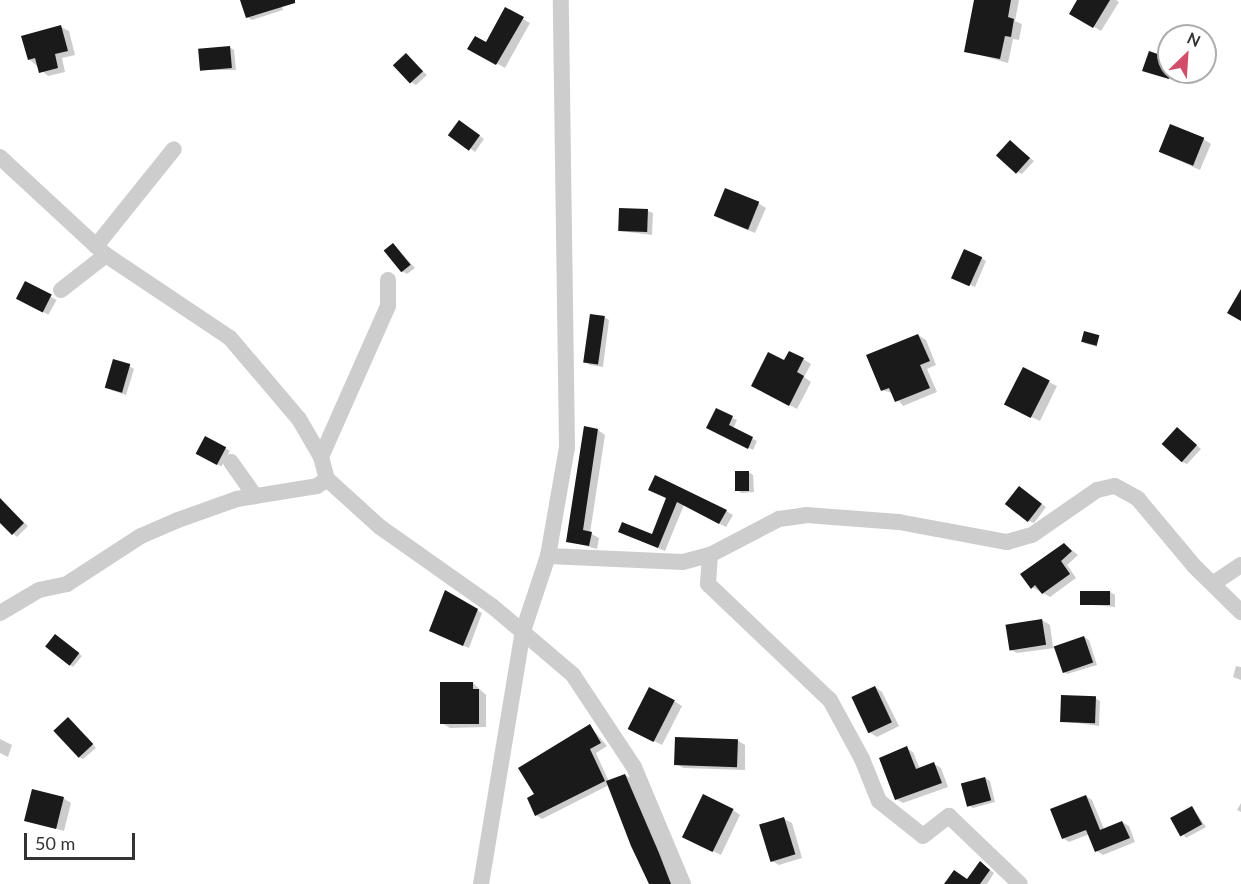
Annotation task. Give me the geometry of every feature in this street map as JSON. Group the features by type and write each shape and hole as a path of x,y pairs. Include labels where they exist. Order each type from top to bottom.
{"street":[{"path":"481,884 523,631 548,556 567,447 561,0"},
{"path":"61,290 101,251 174,149"},
{"path":"0,157 101,251 230,339 299,419 321,457 327,480 380,527 523,631 573,675 634,767 683,884"},
{"path":"321,457 388,306 388,280"},
{"path":"231,462 255,496"},
{"path":"0,613 39,590 66,584 141,536 178,520 255,496 317,486 327,480"},
{"path":"548,556 655,564 710,555 779,519 806,515 899,522 1007,542 1032,535 1097,490 1115,486 1138,499 1194,566 1214,583 1241,612"},
{"path":"710,555 708,584 830,700 862,759 879,801 923,836 950,816 1020,884"},
{"path":"1214,583 1241,566"}],"building":[{"path":"240,0 295,0 295,3 246,18"},
{"path":"974,0 1011,0 1008,17 1014,19 1011,37 1005,36 1000,59 964,52"},
{"path":"1077,0 1110,0 1093,28 1069,14"},
{"path":"505,7 524,17 496,65 467,49 475,36 486,42"},
{"path":"61,25 68,51 55,54 58,68 39,73 35,58 28,60 21,36"},
{"path":"230,46 232,68 200,71 198,49"},
{"path":"1149,51 1157,54 1157,75 1142,71"},
{"path":"406,53 423,71 410,84 393,65"},
{"path":"459,120 480,135 469,151 448,135"},
{"path":"1170,124 1204,138 1193,166 1159,152"},
{"path":"1010,140 1030,158 1016,174 996,156"},
{"path":"725,188 759,202 748,230 714,216"},
{"path":"619,208 648,209 647,232 618,231"},
{"path":"393,243 411,265 401,272 384,251"},
{"path":"964,249 982,257 969,286 951,278"},
{"path":"25,281 52,295 43,312 16,299"},
{"path":"1241,289 1241,321 1227,313"},
{"path":"590,314 605,316 598,365 583,363"},
{"path":"1084,331 1099,335 1097,346 1081,342"},
{"path":"918,334 930,361 920,365 930,388 895,402 889,388 881,391 866,355"},
{"path":"789,351 804,358 797,372 804,376 789,406 751,386 768,352 784,360"},
{"path":"113,359 130,364 122,393 105,388"},
{"path":"1023,367 1050,381 1031,418 1004,404"},
{"path":"716,408 733,416 729,425 753,437 748,449 706,428"},
{"path":"584,426 598,429 583,530 592,532 589,546 566,542"},
{"path":"1177,427 1197,445 1182,462 1162,444"},
{"path":"205,436 226,447 217,465 196,454"},
{"path":"735,471 749,471 749,491 735,491"},
{"path":"655,475 727,510 719,524 677,502 658,548 618,532 622,522 652,534 666,498 648,490"},
{"path":"1019,486 1042,504 1028,522 1005,504"},
{"path":"0,498 24,523 12,535 0,523"},
{"path":"1064,543 1072,551 1061,561 1070,574 1042,594 1035,585 1031,589 1020,574"},
{"path":"445,590 478,609 463,646 429,631"},
{"path":"1080,591 1110,591 1110,605 1080,605"},
{"path":"1042,619 1046,645 1010,650 1005,625"},
{"path":"55,634 79,653 70,666 45,647"},
{"path":"1084,636 1093,662 1063,673 1054,646"},
{"path":"440,682 473,682 473,689 479,689 479,724 440,724"},
{"path":"875,686 892,722 868,733 851,697"},
{"path":"649,687 675,700 654,742 628,729"},
{"path":"1061,695 1096,696 1095,723 1060,722"},
{"path":"68,717 93,744 79,758 53,731"},
{"path":"590,724 601,743 590,749 605,781 535,816 527,798 534,794 518,768"},
{"path":"675,737 738,739 737,767 674,765"},
{"path":"907,746 916,769 934,762 942,783 895,800 879,758"},
{"path":"625,774 671,884 649,884 631,846 606,781"},
{"path":"985,777 991,800 967,807 961,783"},
{"path":"32,789 64,797 56,829 24,821"},
{"path":"703,794 734,809 713,852 682,837"},
{"path":"1086,795 1100,830 1122,821 1130,838 1095,852 1086,830 1062,839 1050,809"},
{"path":"1192,806 1202,824 1180,836 1170,818"},
{"path":"784,817 795,854 771,862 759,825"},
{"path":"980,861 990,870 980,884 944,884 954,870 967,879"}]}
